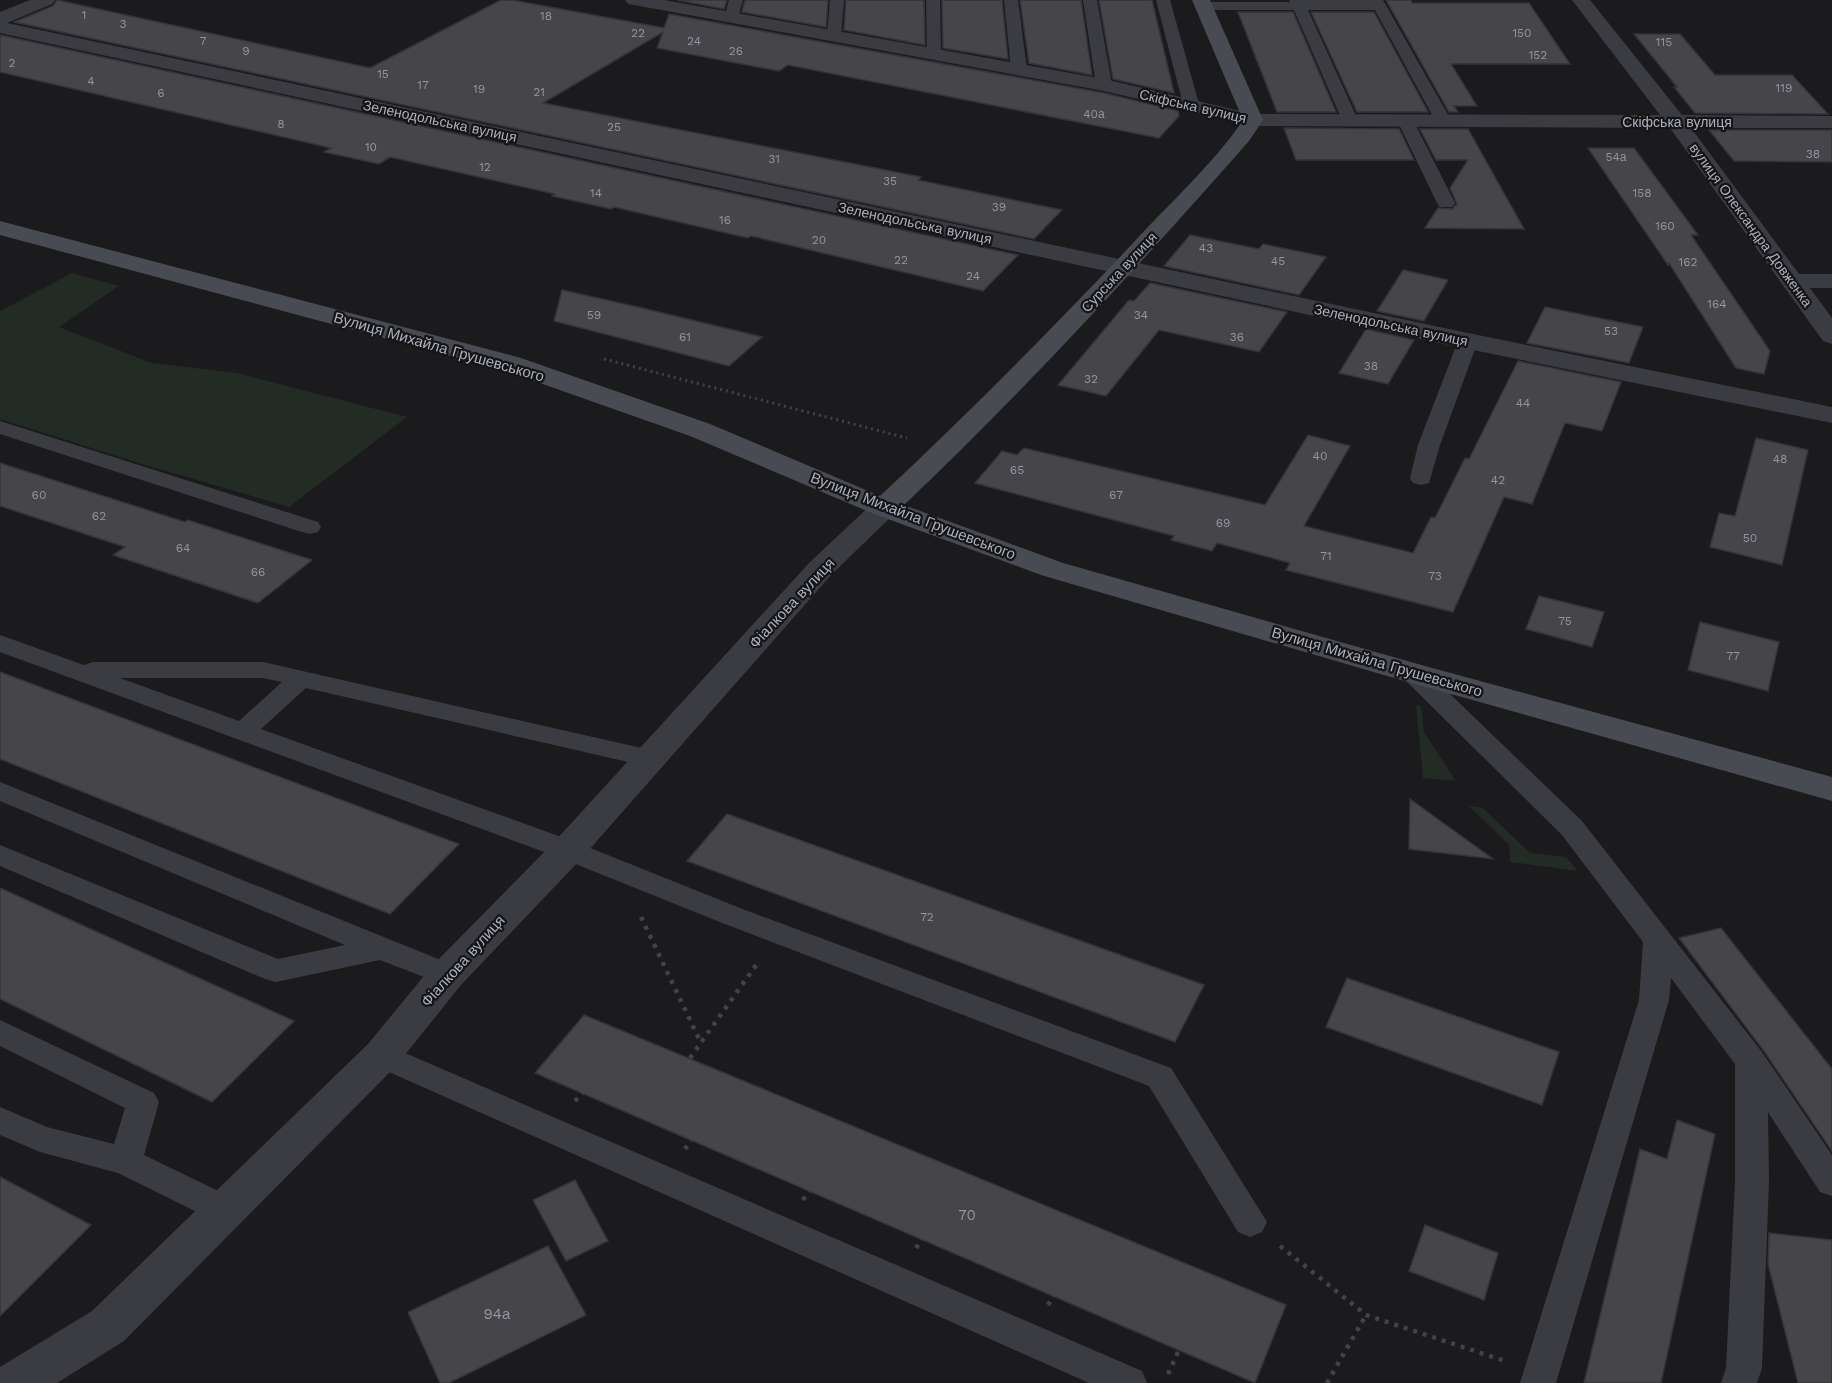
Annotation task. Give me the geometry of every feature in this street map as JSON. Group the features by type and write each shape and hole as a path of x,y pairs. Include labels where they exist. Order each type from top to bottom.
{"street":[{"path":"0,19 46,0"},
{"name":"Скіфська вулиця","path":"634,0 733,9 834,36 1104,85 1253,120 1832,122"},
{"name":"вулиця Олександра Довженка","path":"1581,0 1677,123 1832,336"},
{"path":"1202,3 1253,120"},
{"name":"Зеленодольська вулиця","path":"0,27 1468,341 1832,415"},
{"name":"Сурська вулиця","path":"884,508 948,449 1124,268 1242,137 1253,120"},
{"name":"Вулиця Михайла Грушевського","path":"0,228 512,364 700,430 884,508 1052,569 1413,673 1832,789"},
{"path":"1793,281 1832,281"},
{"name":"Фіалкова вулиця","path":"16,1383 108,1326 381,1055 447,975 568,850 821,568 884,508"}],"lane":[{"path":"933,0 934,53"},
{"path":"1011,0 1019,69"},
{"path":"1090,0 1104,85"},
{"path":"1163,0 1191,104"},
{"path":"834,36 839,1"},
{"path":"1202,3 1378,3 1443,120"},
{"path":"1298,3 1350,120"},
{"path":"1406,120 1446,203"},
{"path":"1421,478 1429,445 1468,341"},
{"path":"0,427 310,527"},
{"path":"0,643 568,850 778,934 1160,1077 1250,1222"},
{"path":"75,670 262,670 650,759"},
{"path":"1413,673 1572,828 1751,1061 1832,1182"},
{"path":"243,731 301,679"},
{"path":"0,791 447,975"},
{"path":"0,855 276,971 383,948"},
{"path":"1540,1378 1654,1000 1658,940"},
{"path":"0,1032 143,1102 126,1161"},
{"path":"381,1055 1129,1383"},
{"path":"1739,1383 1743,1368 1752,1181 1751,1061"},
{"path":"0,1120 40,1139 126,1161 225,1210"}],"path":[{"path":"619,870 701,1043"},
{"path":"690,1058 778,934"},
{"path":"1250,1222 1366,1315 1540,1378"},
{"path":"1327,1383 1366,1315"},
{"path":"1163,1383 1179,1350"}],"shaded area":[{"path":"72,273 119,286 59,327 152,363 237,373 407,417 289,507 0,419 0,311"},
{"path":"1416,705 1421,706 1424,732 1456,781 1423,778"},
{"path":"1469,806 1483,808 1530,853 1566,857 1578,871 1510,862 1509,845"}],"building":[{"path":"57,0 370,68 501,0 512,0 664,28 669,14 1104,93 1178,111 1179,116 1159,138 788,65 779,71 657,48 663,32 543,103 921,177 918,180 1062,210 1034,239 14,22 53,6"},
{"path":"677,0 727,0 724,9"},
{"path":"745,0 828,0 826,27 742,12"},
{"path":"846,0 924,0 925,45 844,30"},
{"path":"942,0 1002,0 1008,59 943,48"},
{"path":"1020,0 1081,0 1092,75 1029,63"},
{"path":"1099,0 1152,0 1174,93 1113,79"},
{"path":"1386,0 1411,0 1412,3 1529,3 1570,64 1451,64 1477,106 1454,106 1458,112 1449,112"},
{"path":"1238,12 1293,12 1336,112 1277,112"},
{"path":"1311,12 1374,12 1428,112 1357,112"},
{"path":"1634,34 1680,34 1715,75 1792,75 1828,114 1695,113"},
{"path":"0,35 1018,255 983,291 751,236 748,238 614,207 611,209 390,157 379,164 324,152 331,148 0,72"},
{"path":"1284,128 1399,129 1414,160 1296,160"},
{"path":"1420,129 1468,129 1524,229 1425,228 1438,208 1452,209 1457,204 1450,188 1468,160 1436,160"},
{"path":"1709,130 1832,130 1832,162 1734,161"},
{"path":"1588,148 1634,148 1698,235 1691,235 1770,351 1764,374 1736,368 1669,263 1668,265"},
{"path":"1190,235 1259,249 1263,244 1326,257 1299,295 1164,266"},
{"path":"1403,270 1448,280 1424,321 1377,311"},
{"path":"1150,283 1287,312 1259,352 1159,330 1106,396 1058,385 1129,300 1134,301"},
{"path":"562,290 762,337 729,366 554,321"},
{"path":"1545,307 1643,327 1629,363 1527,343"},
{"path":"1366,329 1414,340 1388,384 1339,373"},
{"path":"1518,361 1621,382 1602,431 1565,423 1532,504 1504,497 1453,612 1286,570 1290,563 1217,543 1212,551 1171,540 1174,536 975,483 1002,451 1017,455 1024,448 1265,505 1308,435 1350,446 1304,526 1413,553 1431,517 1435,518 1465,458 1469,459"},
{"path":"1756,438 1808,450 1782,565 1710,547 1719,513 1735,516"},
{"path":"0,463 312,560 258,603 113,555 125,547 0,506"},
{"path":"1539,596 1604,612 1592,647 1526,629"},
{"path":"1700,622 1779,642 1768,691 1688,670"},
{"path":"0,672 459,844 390,914 0,759"},
{"path":"1410,799 1493,859 1409,849"},
{"path":"727,814 1204,985 1175,1042 687,861"},
{"path":"0,888 294,1021 212,1102 0,999"},
{"path":"1721,928 1832,1069 1832,1151 1764,1051 1679,938"},
{"path":"1347,978 1559,1052 1542,1105 1326,1027"},
{"path":"584,1015 1286,1305 1255,1383 535,1073"},
{"path":"1677,1120 1715,1134 1661,1383 1584,1383 1640,1149 1667,1159"},
{"path":"0,1177 91,1225 0,1316"},
{"path":"575,1180 608,1241 566,1261 533,1200"},
{"path":"1425,1225 1498,1253 1484,1300 1409,1271"},
{"path":"1769,1233 1832,1240 1832,1383 1798,1383 1768,1264"},
{"path":"548,1246 586,1315 449,1383 440,1383 408,1312"}]}
